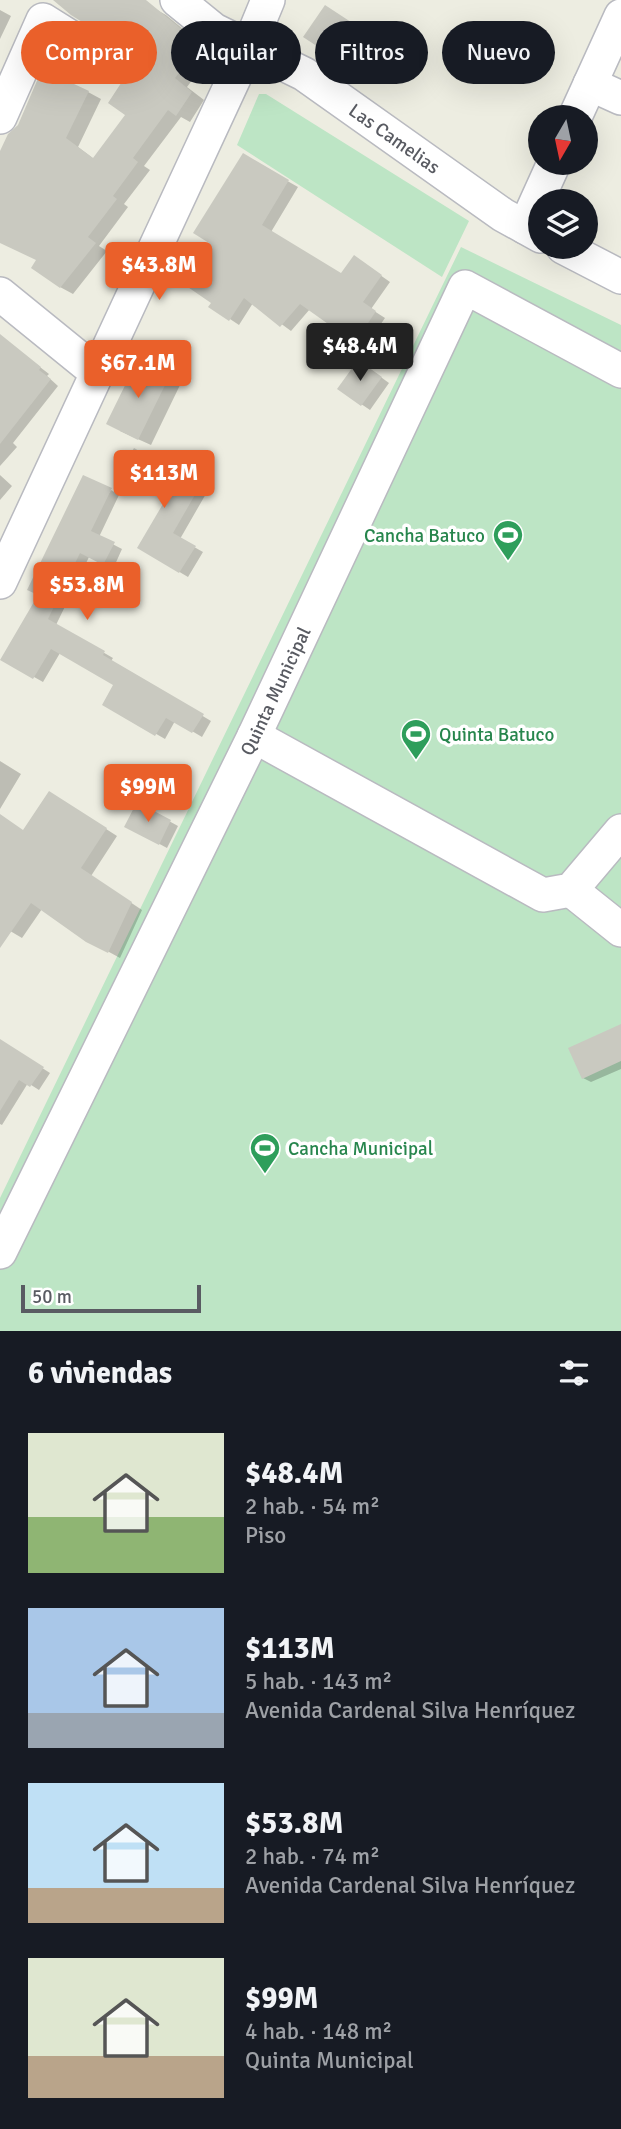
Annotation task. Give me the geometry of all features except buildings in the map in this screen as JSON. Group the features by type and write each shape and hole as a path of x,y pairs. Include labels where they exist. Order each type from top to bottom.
{"street":[{"name":"Las Camelias","path":"177,0 203,21"},
{"path":"259,21 268,0"},
{"path":"580,105 621,16"},
{"path":"0,117 21,70"},
{"name":"Las Camelias","path":"301,72 503,215 528,229"},
{"path":"0,582 231,84"},
{"path":"590,84 621,98"},
{"path":"586,259 621,277"},
{"name":"Quinta Municipal","path":"0,1252 254,736 465,287 621,371"},
{"path":"0,294 96,372"},
{"path":"254,736 543,895 570,891 621,831"},
{"path":"570,891 621,930"}],"green space":[{"path":"259,94 266,94 469,221 442,277 237,145"},
{"name":"Quinta Batuco","path":"461,247 621,325 621,1331 0,1331 0,1198"}],"place":[{"name":"Cancha Batuco","path":"508,562"},
{"name":"Quinta Batuco","path":"416,761"},
{"name":"Cancha Municipal","path":"265,1175"}]}
